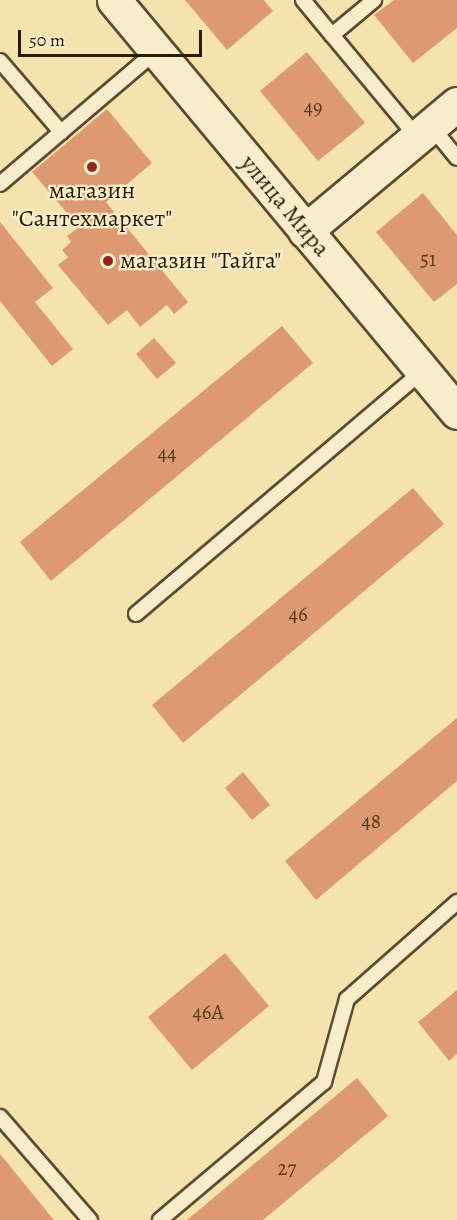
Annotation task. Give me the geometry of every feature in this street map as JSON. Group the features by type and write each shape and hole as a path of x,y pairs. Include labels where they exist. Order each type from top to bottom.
{"street":[{"name":"улица Мира","path":"114,0 457,412"},
{"path":"305,231 457,104"}],"lane":[{"path":"303,0 332,35 424,132 457,158"},
{"path":"332,35 374,0"},
{"path":"0,184 156,51"},
{"path":"0,61 61,132"},
{"path":"136,614 423,371"},
{"path":"160,1220 324,1082 347,999 457,902"},
{"path":"0,1118 90,1220"}],"building":[{"path":"185,0 264,0 273,11 227,50"},
{"path":"394,0 457,0 457,28 413,63 374,15"},
{"path":"307,52 365,123 318,161 260,91"},
{"path":"107,109 152,163 106,202 188,302 174,314 167,305 140,327 127,310 108,325 58,265 68,257 62,250 71,242 67,236 79,227 32,172"},
{"path":"423,193 457,235 457,284 434,302 376,232"},
{"path":"0,222 53,288 35,302 73,349 52,366 0,301"},
{"path":"282,326 313,363 51,581 20,542"},
{"path":"154,338 176,363 157,379 136,354"},
{"path":"413,488 444,524 183,743 152,705"},
{"path":"457,718 457,781 316,900 285,861"},
{"path":"243,772 270,805 252,820 225,788"},
{"path":"225,953 269,1006 192,1070 148,1017"},
{"path":"457,990 457,1054 449,1061 418,1022"},
{"path":"357,1078 388,1116 263,1220 187,1220"},
{"path":"0,1154 54,1220 0,1220"}],"place":[{"name":"магазин \"Сантехмаркет\"","path":"92,167"},
{"name":"магазин \"Тайга\"","path":"108,261"}]}
